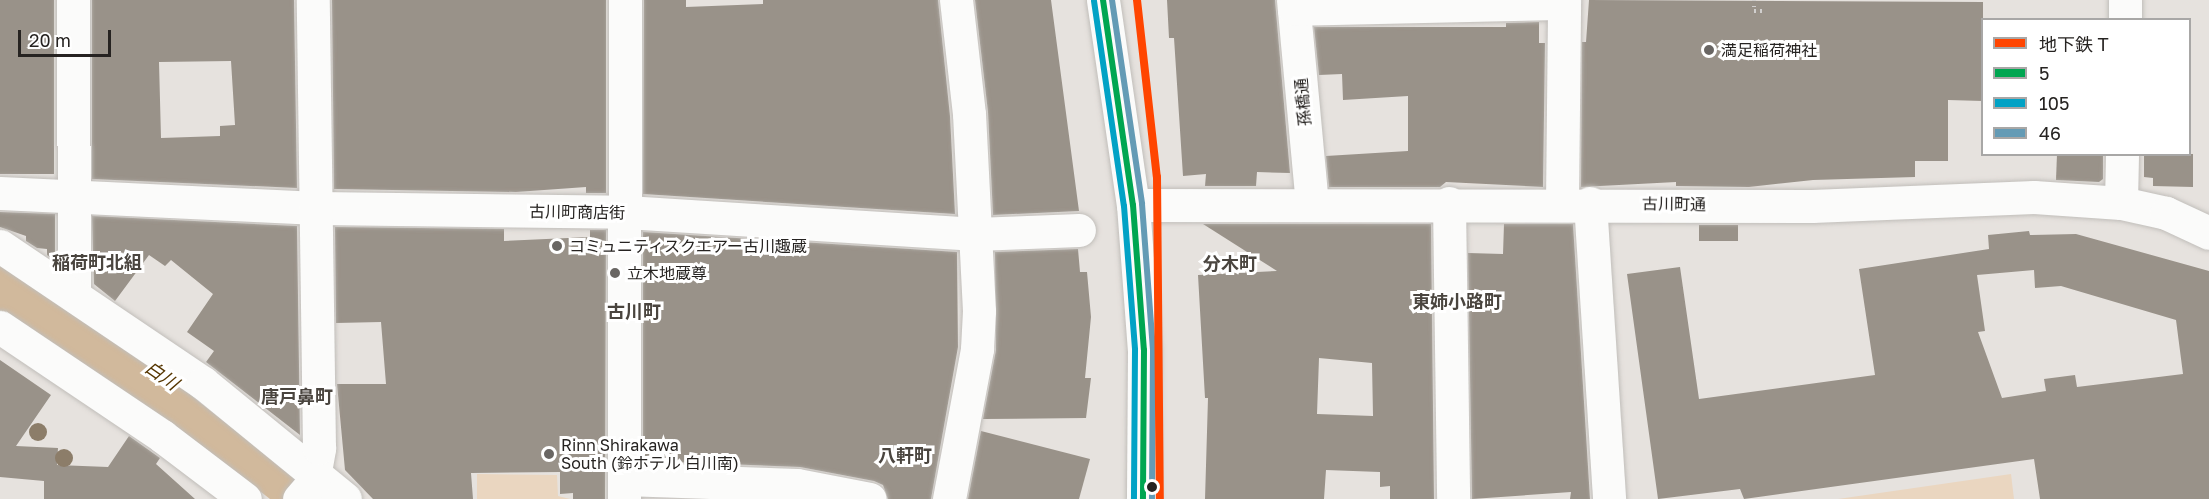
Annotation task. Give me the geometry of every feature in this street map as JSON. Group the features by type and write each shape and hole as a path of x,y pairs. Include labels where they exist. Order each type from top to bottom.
{"street":[{"path":"73,0 74,295"},
{"path":"309,485 318,207 314,0"},
{"path":"625,0 624,489 796,485 870,499"},
{"path":"949,499 977,349 976,234 969,114 956,0"},
{"path":"1102,0 1133,205 1144,350 1143,499"},
{"path":"2125,0 2125,18"},
{"path":"1294,5 1564,2 1576,203 1609,499"},
{"name":"孫橋通","path":"1294,5 1312,204"},
{"path":"2121,202 2122,156"},
{"name":"古川町商店街","path":"0,193 318,207 626,212 976,234 1079,230"},
{"name":"古川町通","path":"1133,205 1576,203 1812,206 2034,197 2121,202 2166,213 2209,233"},
{"path":"1449,203 1453,499"},
{"path":"0,246 203,383 309,485 345,499"},
{"path":"0,327 225,493"}],"path":[{"path":"1754,0 1754,11 1764,11"}],"shaded area":[{"path":"477,474 557,475 558,496 570,499 477,499"},
{"path":"2011,474 2014,499 1838,499"}],"water":[{"name":"白川","path":"0,262 184,390 323,499 270,499 201,445 0,312"}],"building":[{"path":"0,0 54,0 54,174 0,174"},
{"path":"92,0 294,0 297,188 92,179","holes":["231,61 235,125 220,126 220,136 161,138 159,62"]},
{"path":"332,0 606,0 606,193 586,193 586,187 516,192 334,189"},
{"path":"644,0 686,0 686,7 763,4 763,0 938,0 950,116 955,214 643,194"},
{"path":"975,0 1051,0 1079,211 993,215 988,112"},
{"path":"1167,0 1275,0 1290,173 1257,172 1256,186 1205,186 1206,174 1183,176 1174,38 1169,38"},
{"path":"1589,0 1983,2 1981,101 1948,100 1948,161 1915,161 1915,177 1813,180 1749,187 1676,186 1676,182 1581,187 1582,42 1586,42"},
{"path":"1539,22 1539,43 1545,43 1543,187 1446,182 1440,187 1329,187 1326,156 1408,151 1408,96 1343,100 1342,74 1319,75 1314,27 1506,27 1506,23"},
{"path":"2193,154 2193,187 2153,186 2153,178 2144,177 2144,156 2191,156"},
{"path":"2057,156 2103,156 2103,179 2099,182 2056,180"},
{"path":"0,212 55,214 55,261 47,255 47,249 37,248 26,241 26,236 0,227"},
{"path":"92,216 297,226 300,435 206,362 214,351 187,332 213,294 171,260 165,266 149,255 115,301 94,284"},
{"path":"1203,224 1431,224 1434,499 1390,499 1390,486 1380,487 1380,472 1326,470 1324,499 1205,499 1208,398 1205,398 1198,275 1277,271","holes":["1319,358 1372,363 1373,416 1317,414"]},
{"path":"1504,224 1573,224 1590,499 1570,499 1571,492 1472,499 1468,253 1503,254"},
{"path":"1699,225 1738,225 1738,241 1699,241"},
{"path":"335,227 504,229 504,241 590,237 590,230 606,230 605,499 573,499 573,493 560,494 560,472 471,473 473,499 373,499 345,470 337,384 386,384 381,322 336,323"},
{"path":"2029,231 2030,235 2076,234 2209,271 2209,499 2040,499 2034,459 1744,499 1740,489 1658,499 1627,274 1680,267 1699,399 1875,375 1859,269 1989,249 1988,235","holes":["2034,270 2035,288 2061,286 2176,320 2183,374 2077,387 2075,375 2044,379 2046,391 2002,398 1978,332 1985,331 1977,275"]},
{"path":"643,232 957,252 958,347 931,499 888,499 883,485 874,481 800,467 643,461"},
{"path":"1078,249 1080,272 1087,272 1091,317 1085,378 1091,378 1086,418 983,419 996,350 995,252"},
{"path":"0,360 51,395 16,446 58,448 57,465 108,467 129,436 160,458 156,464 195,499 44,499 44,481 0,477"},
{"path":"981,431 1090,459 1079,499 968,499"}],"metro line":[{"name":"T","path":"1137,0 1157,177 1160,499"}],"transit line":[{"name":"5","path":"1103,0 1133,205 1144,350 1143,499"},
{"name":"46","path":"1112,0 1142,204 1153,350 1152,499"},
{"name":"105","path":"1094,1 1124,206 1135,350 1134,499"}],"place":[{"name":"満足稲荷神社","path":"1709,50"},
{"name":"コミュニティスクエアー古川趣蔵","path":"557,246"},
{"name":"立木地蔵尊","path":"615,273"},
{"name":"Rinn Shirakawa South (鈴ホテル 白川南)","path":"549,454"}],"district":[{"name":"稲荷町北組","path":"97,262"},
{"name":"分木町","path":"1230,263"},
{"name":"東姉小路町","path":"1457,301"},
{"name":"古川町","path":"634,311"},
{"name":"唐戸鼻町","path":"297,396"},
{"name":"八軒町","path":"905,455"}]}
